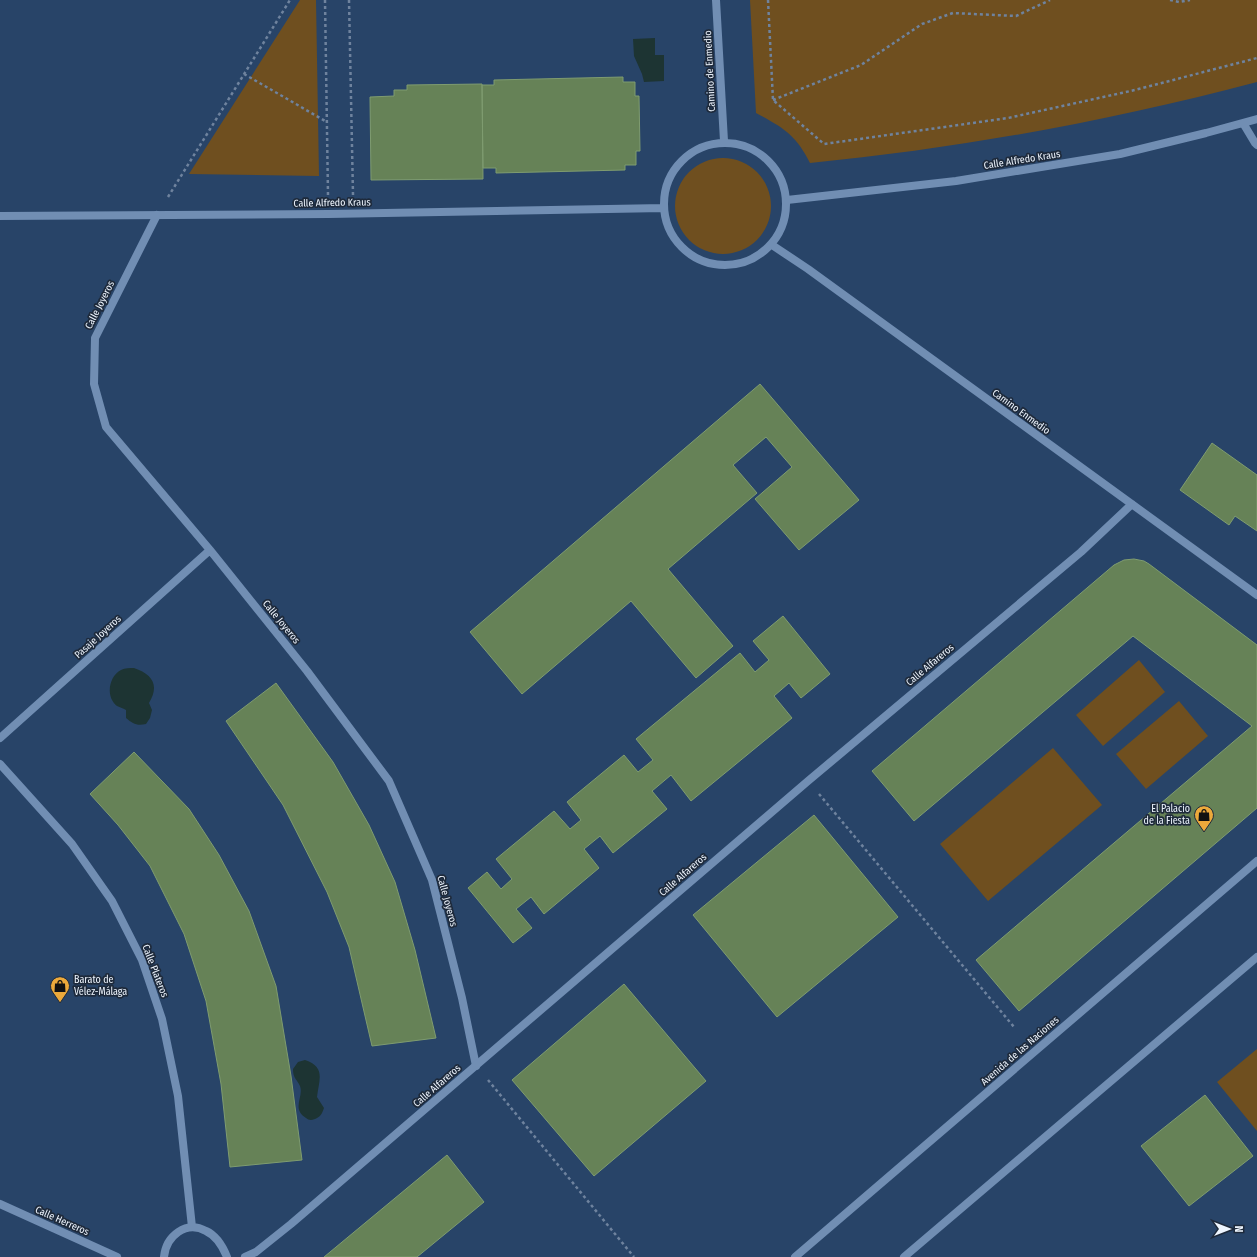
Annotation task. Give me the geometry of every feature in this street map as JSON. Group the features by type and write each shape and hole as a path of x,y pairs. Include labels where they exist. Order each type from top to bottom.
{"street":[{"name":"Camino de Enmedio","path":"716,0 724,141"},
{"name":"Calle Alfredo Kraus","path":"787,200 956,181 1120,154 1257,119"},
{"path":"1243,123 1257,145"},
{"path":"724,141 747,148 765,159 779,178 787,200 784,224 772,245 753,260 730,266 706,263 685,251 670,231 664,208 667,183 680,162 700,147 724,141"},
{"name":"Calle Alfredo Kraus","path":"0,216 329,214 664,208"},
{"name":"Calle Joyeros","path":"157,215 95,338 94,384 106,427 210,550 307,671 389,781 432,880 462,998 476,1066"},
{"name":"Camino Enmedio","path":"772,245 808,269 1257,595"},
{"name":"Calle Alfareros","path":"245,1257 256,1252 286,1229 808,781 1081,552 1132,504"},
{"name":"Pasaje Joyeros","path":"0,738 210,550"},
{"name":"Calle Plateros","path":"0,764 72,844 112,901 142,960 162,1019 178,1096 192,1227"},
{"name":"Avenida de las Naciones","path":"795,1257 1257,861"},
{"path":"904,1257 1257,957"},
{"name":"Calle Herreros","path":"0,1204 117,1257"},
{"path":"164,1257 165,1250 170,1239 176,1233 192,1227 206,1230 218,1240 224,1248 227,1257"}],"path":[{"path":"157,215 290,0"},
{"path":"326,0 329,214"},
{"path":"349,0 354,213"},
{"path":"768,0 773,100 824,144 1008,118 1135,90 1257,58"},
{"path":"773,100 861,65 922,24 953,13 1016,16 1050,0"},
{"path":"1170,0 1179,2 1190,0"},
{"path":"244,74 327,122"},
{"path":"808,781 1014,1027"},
{"path":"476,1066 634,1257"}],"shaded area":[{"path":"300,0 316,0 319,176 189,174"},
{"path":"750,0 1257,0 1257,82 1146,109 1035,132 923,150 810,163 800,145 788,133 756,113"},
{"path":"655,38 655,55 664,55 664,81 644,82 634,56 633,39"},
{"path":"723,158 741,162 750,166 757,172 763,179 767,188 771,206 767,224 763,233 757,240 750,246 741,250 723,254 705,250 696,246 689,240 683,233 679,224 675,206 679,188 683,179 689,172 696,166 705,162"},
{"path":"1139,660 1165,692 1103,746 1076,715"},
{"path":"126,668 134,668 150,677 154,686 154,691 149,703 152,710 150,718 146,724 140,725 133,723 126,718 126,710 117,706 113,702 110,692 111,682 117,673"},
{"path":"1179,701 1208,736 1146,789 1116,754"},
{"path":"1053,748 1102,805 988,901 940,844"},
{"path":"1257,1049 1257,1131 1217,1082"},
{"path":"305,1060 312,1063 319,1070 320,1080 317,1097 324,1108 320,1116 312,1120 307,1119 299,1111 301,1090 293,1072 293,1069 298,1062"}],"building":[{"path":"623,77 623,82 635,82 635,96 639,96 640,151 636,151 636,165 625,165 625,170 496,173 496,168 483,168 482,85 494,85 494,80"},
{"path":"482,84 483,179 371,180 370,97 394,96 394,90 407,90 407,85"},
{"path":"760,384 859,500 799,550 755,499 792,467 766,437 733,465 757,493 668,569 733,646 696,678 631,601 522,694 470,632"},
{"path":"1212,443 1257,475 1257,531 1235,516 1229,525 1180,490"},
{"path":"1134,559 1144,561 1149,564 1257,645 1257,808 1019,1011 976,960 1252,726 1133,636 914,821 872,771 1114,565 1124,560"},
{"path":"783,616 830,674 801,698 789,683 774,696 792,718 691,801 671,775 652,791 667,809 613,853 600,836 584,849 599,868 544,914 531,897 516,909 532,928 513,943 468,888 487,872 501,889 512,879 496,859 554,811 570,829 581,820 567,802 624,755 638,772 653,760 636,739 740,653 755,672 769,660 753,641"},
{"path":"276,683 333,762 369,825 395,882 415,950 436,1038 372,1046 349,947 327,892 283,805 226,721"},
{"path":"134,752 189,809 219,855 249,911 276,986 291,1076 302,1160 230,1167 221,1084 206,1001 184,934 150,866 118,825 90,794"},
{"path":"814,815 898,917 777,1017 693,915"},
{"path":"624,984 706,1081 594,1176 512,1080"},
{"path":"1205,1095 1253,1156 1189,1206 1141,1146"},
{"path":"447,1155 484,1202 417,1257 324,1257"}],"place":[{"name":"El Palacio de la Fiesta","path":"1204,832"},
{"name":"Barato de Vélez-Málaga","path":"60,1003"}]}
